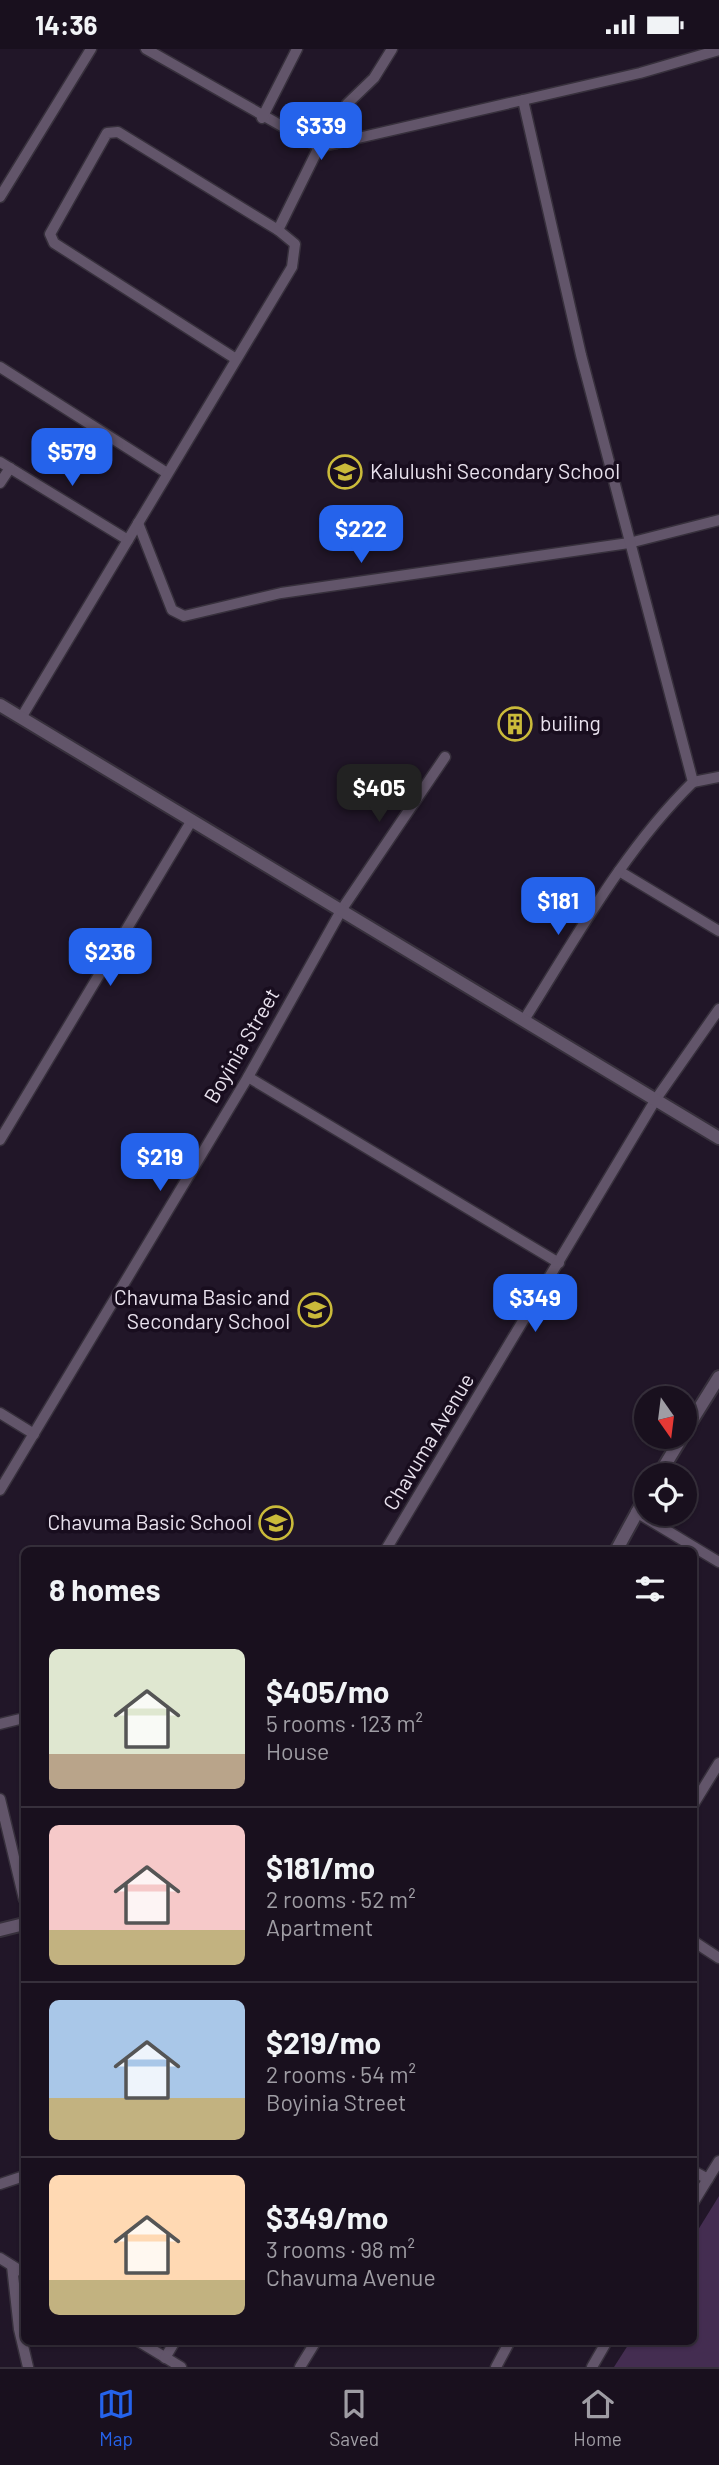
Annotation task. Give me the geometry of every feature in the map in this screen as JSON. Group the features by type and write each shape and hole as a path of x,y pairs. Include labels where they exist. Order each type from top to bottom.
{"street":[{"path":"0,197 3,183 91,49"},
{"path":"145,49 262,118 319,147 523,100 719,50"},
{"path":"262,118 297,49"},
{"path":"336,143 346,104 374,78 392,49"},
{"path":"523,100 629,543 692,782"},
{"path":"21,718 236,359 294,260 295,244 278,230 118,132 107,133 50,234 54,243 236,359"},
{"path":"278,230 319,147"},
{"path":"0,367 167,473"},
{"path":"0,483 5,465 128,540"},
{"path":"138,523 172,610 184,616 281,593 629,543 719,520"},
{"path":"0,705 719,1138"},
{"name":"Boyinia Street","path":"0,1490 248,1077 342,909 444,757"},
{"path":"524,1020 619,871 662,812 692,782 719,777"},
{"path":"0,1140 192,820"},
{"path":"619,871 719,931"},
{"name":"Chavuma Avenue","path":"387,1547 656,1100 719,1009"},
{"path":"248,1077 559,1263"},
{"path":"697,1412 719,1377"},
{"path":"0,1413 34,1434"},
{"path":"618,1547 634,1517"},
{"path":"658,1526 694,1547"},
{"path":"697,1549 719,1562"},
{"path":"0,1724 21,1720"},
{"path":"697,1799 719,1763"},
{"path":"0,1799 21,1886"},
{"path":"0,1930 21,1925"},
{"path":"697,1944 719,1958"},
{"path":"697,2197 719,2161"},
{"path":"697,2173 708,2179"},
{"path":"0,2184 21,2177"},
{"path":"0,2258 21,2271"},
{"path":"12,2266 21,2338"},
{"path":"22,2345 27,2367"},
{"path":"144,2345 181,2367"},
{"path":"165,2358 173,2345"},
{"path":"300,2367 314,2345"},
{"path":"496,2367 508,2345"},
{"path":"592,2367 602,2345"}],"shaded area":[{"path":"719,2196 719,2367 614,2367 628,2345 697,2345 697,2232"}],"place":[{"name":"Kalulushi Secondary School","path":"345,472"},
{"name":"builing","path":"515,724"},
{"name":"Chavuma Basic and Secondary School","path":"315,1310"},
{"name":"Chavuma Basic School","path":"276,1523"}]}
